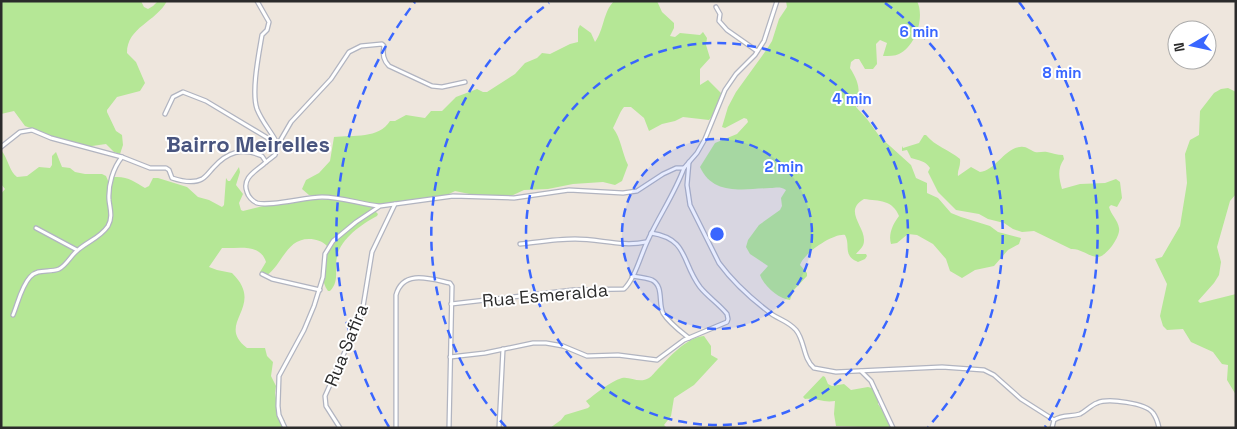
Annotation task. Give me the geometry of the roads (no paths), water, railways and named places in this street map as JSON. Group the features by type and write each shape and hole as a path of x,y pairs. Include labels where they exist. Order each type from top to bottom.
{"street":[{"path":"257,1 269,22 267,30 262,35 255,89 256,103 262,118 278,144"},
{"name":"Rua Esmeralda","path":"451,304 573,290 622,289 626,287 684,168 706,139 726,90 736,74 764,41 777,1"},
{"path":"716,7 720,14 719,21 727,30 757,51"},
{"path":"465,82 442,87 432,86 389,66 385,62 382,53 384,46 382,44 361,46 352,50 346,54 331,79 292,122 278,144 275,155 250,175 246,183 247,192 257,203 267,204 327,197 380,206 452,196 514,198 569,190 623,193 637,191 663,174 676,168 684,168"},
{"path":"164,114 173,97 183,92 206,101 278,144"},
{"path":"1,147 20,132 32,130 51,138 122,157 155,169 166,168 169,170 172,178 188,182 202,179 221,160 233,152 253,152 262,156 266,162"},
{"path":"13,315 30,277 38,272 61,268 77,250 97,238 108,226 111,219 109,194 114,168 122,157"},
{"path":"689,161 687,186 690,205 725,271 766,309 788,322 795,329 814,368 827,372 942,367 984,370 994,375 1021,399 1054,420"},
{"name":"Rua Safira","path":"340,428 326,406 325,396 362,313 372,252 395,204"},
{"path":"284,428 278,406 279,376 310,317 320,290 325,254 332,240 380,206"},
{"path":"36,228 77,250"},
{"path":"450,358 532,343 546,343 563,346 587,356 618,355 657,360 677,344 727,322 728,317 722,308 700,286 678,244 662,234 651,233"},
{"path":"520,244 575,239 634,245 647,242"},
{"path":"262,274 272,279 320,290"},
{"path":"632,276 652,280 657,284 660,289 662,311 677,329 689,338"},
{"path":"396,428 396,297 398,289 407,280 418,277 450,283 452,287 449,428"},
{"path":"499,428 503,349"},
{"path":"861,371 871,381 893,428"},
{"path":"1054,420 1063,416 1079,414 1099,402 1118,402 1148,409 1153,413 1159,428"},
{"path":"1052,428 1054,420"}],"district":[{"name":"Bairro Meirelles","path":"248,144"}]}
